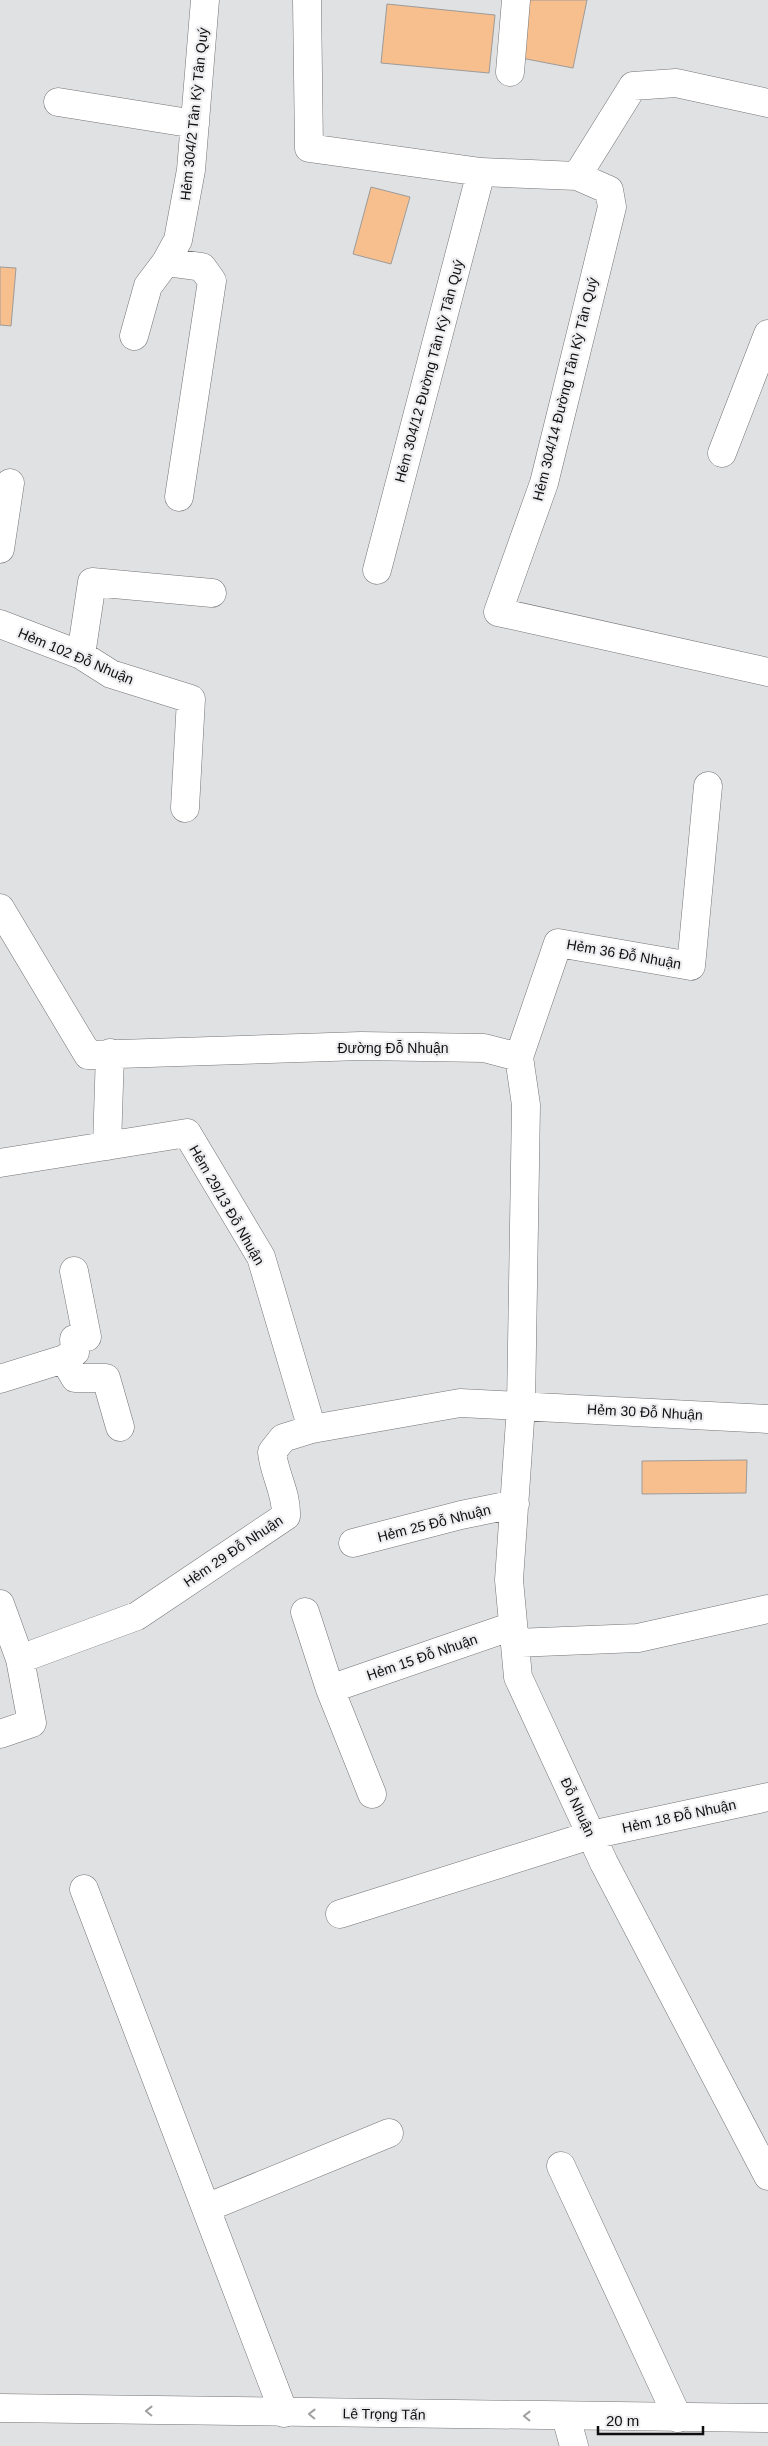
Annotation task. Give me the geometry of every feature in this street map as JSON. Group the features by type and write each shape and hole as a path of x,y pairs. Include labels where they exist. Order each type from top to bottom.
{"street":[{"name":"Hẻm 304/2 Tân Kỳ Tân Quý","path":"134,336 148,286 166,262 178,240 191,170 205,0"},
{"path":"307,0 309,148 481,172 577,176 633,86 676,83 768,103"},
{"path":"510,72 516,0"},
{"path":"58,102 195,124"},
{"name":"Hẻm 304/12 Đường Tân Kỳ Tân Quý","path":"376,570 481,172"},
{"name":"Hẻm 304/14 Đường Tân Kỳ Tân Quý","path":"577,176 609,190 612,207 544,482 498,612 768,672"},
{"path":"166,262 202,266 212,281 179,497"},
{"path":"722,453 768,334"},
{"path":"0,549 10,483"},
{"path":"81,655 92,582 212,593"},
{"name":"Hẻm 102 Đỗ Nhuận","path":"0,624 81,655 111,674 191,699 185,808"},
{"name":"Hẻm 36 Đỗ Nhuận","path":"519,1058 558,943 691,966 708,786"},
{"name":"Đường Đỗ Nhuận","path":"0,908 88,1054 361,1046 484,1048 519,1058"},
{"path":"107,1146 110,1053"},
{"path":"519,1058 526,1105 521,1406"},
{"name":"Hẻm 29/13 Đỗ Nhuận","path":"0,1163 187,1133 261,1257 312,1429"},
{"path":"0,1379 64,1359 75,1352 74,1339 87,1338 74,1271"},
{"path":"64,1359 75,1378 106,1378 120,1427"},
{"name":"Hẻm 29 Đỗ Nhuận","path":"20,1659 137,1616 286,1516 286,1503 273,1465 272,1452 283,1438 312,1429 460,1403 521,1406"},
{"name":"Hẻm 30 Đỗ Nhuận","path":"521,1406 768,1419"},
{"name":"Đỗ Nhuận","path":"521,1406 509,1580 518,1677 591,1834 757,2134 768,2176"},
{"name":"Hẻm 25 Đỗ Nhuận","path":"353,1544 461,1515 515,1504"},
{"name":"Hẻm 15 Đỗ Nhuận","path":"330,1689 514,1635 638,1638 768,1609"},
{"path":"305,1612 330,1689 372,1794"},
{"path":"0,1734 32,1723 20,1659 2,1615"},
{"name":"Hẻm 18 Đỗ Nhuận","path":"340,1914 591,1834 768,1797"},
{"path":"84,1889 284,2413"},
{"path":"206,2208 389,2133"},
{"path":"561,2166 678,2418"},
{"name":"Lê Trọng Tấn","path":"0,2408 768,2418"},
{"path":"566,2416 574,2446"}],"building":[{"path":"528,0 587,0 573,68 516,57"},
{"path":"387,4 495,15 489,73 381,63"},
{"path":"371,187 410,197 391,264 353,254"},
{"path":"0,267 16,268 11,326 0,325"},
{"path":"747,1460 746,1493 642,1494 642,1461"}]}
